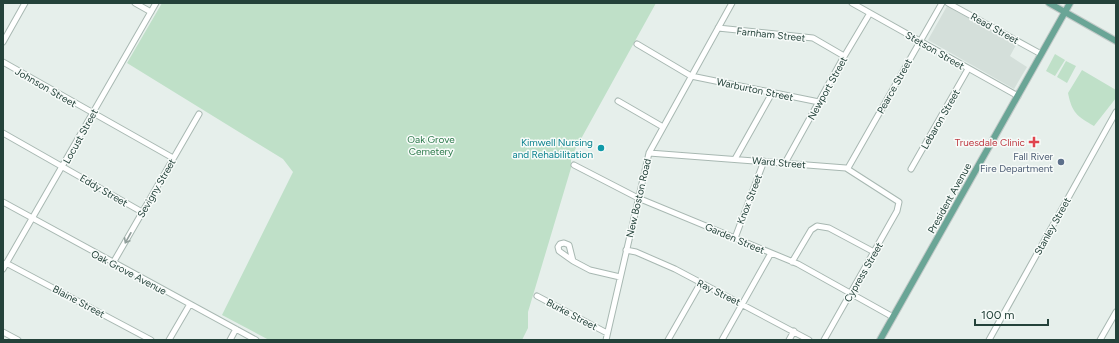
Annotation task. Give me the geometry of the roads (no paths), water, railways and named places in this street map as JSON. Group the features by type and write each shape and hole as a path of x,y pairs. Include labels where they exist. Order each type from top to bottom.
{"main road":[{"path":"1049,3 1116,41"},
{"name":"President Avenue","path":"880,340 1070,3"}],"street":[{"path":"3,42 25,3"},
{"path":"135,3 151,12"},
{"name":"Locust Street","path":"3,269 156,3"},
{"name":"New Boston Road","path":"606,340 649,153 732,3"},
{"name":"Stetson Street","path":"852,3 1018,96"},
{"name":"Pearce Street","path":"846,168 848,168 942,3"},
{"name":"Read Street","path":"948,3 1041,54"},
{"name":"Newport Street","path":"785,163 844,56 870,13"},
{"name":"Farnham Street","path":"718,28 813,38 844,56"},
{"name":"Warburton Street","path":"637,44 692,76 819,102"},
{"name":"Johnson Street","path":"3,62 173,158"},
{"name":"Lebaron Street","path":"911,169 968,69"},
{"path":"735,159 772,93"},
{"path":"618,101 663,127"},
{"name":"Stanley Street","path":"989,340 1116,112"},
{"name":"Sevigny Street","path":"113,263 199,114"},
{"name":"Eddy Street","path":"3,133 142,212"},
{"name":"Ward Street","path":"649,153 846,168 899,202"},
{"name":"Knox Street","path":"735,238 764,161"},
{"name":"Garden Street","path":"574,165 638,198 792,262 893,317"},
{"name":"Oak Grove Avenue","path":"3,202 256,340"},
{"name":"Cypress Street","path":"824,340 897,211 899,202"},
{"path":"792,262 812,230 818,226 829,228 874,252"},
{"name":"Ray Street","path":"626,250 636,252 675,269 700,284 742,303 809,340"},
{"path":"722,340 771,253"},
{"path":"573,261 590,270 620,277"},
{"name":"Blaine Street","path":"6,263 151,340"},
{"path":"668,340 700,284"},
{"name":"Burke Street","path":"537,296 607,333"},
{"path":"169,340 190,304"},
{"path":"1100,340 1116,312"},
{"path":"230,340 236,329"},
{"path":"789,340 794,331"},
{"path":"3,332 18,340"}],"place":[{"name":"Truesdale Clinic","path":"1034,142"},
{"name":"Kimwell Nursing and Rehabilitation","path":"601,148"},
{"name":"Fall River Fire Department","path":"1061,162"}],"park label":[{"name":"Oak Grove Cemetery","path":"431,144"}]}
